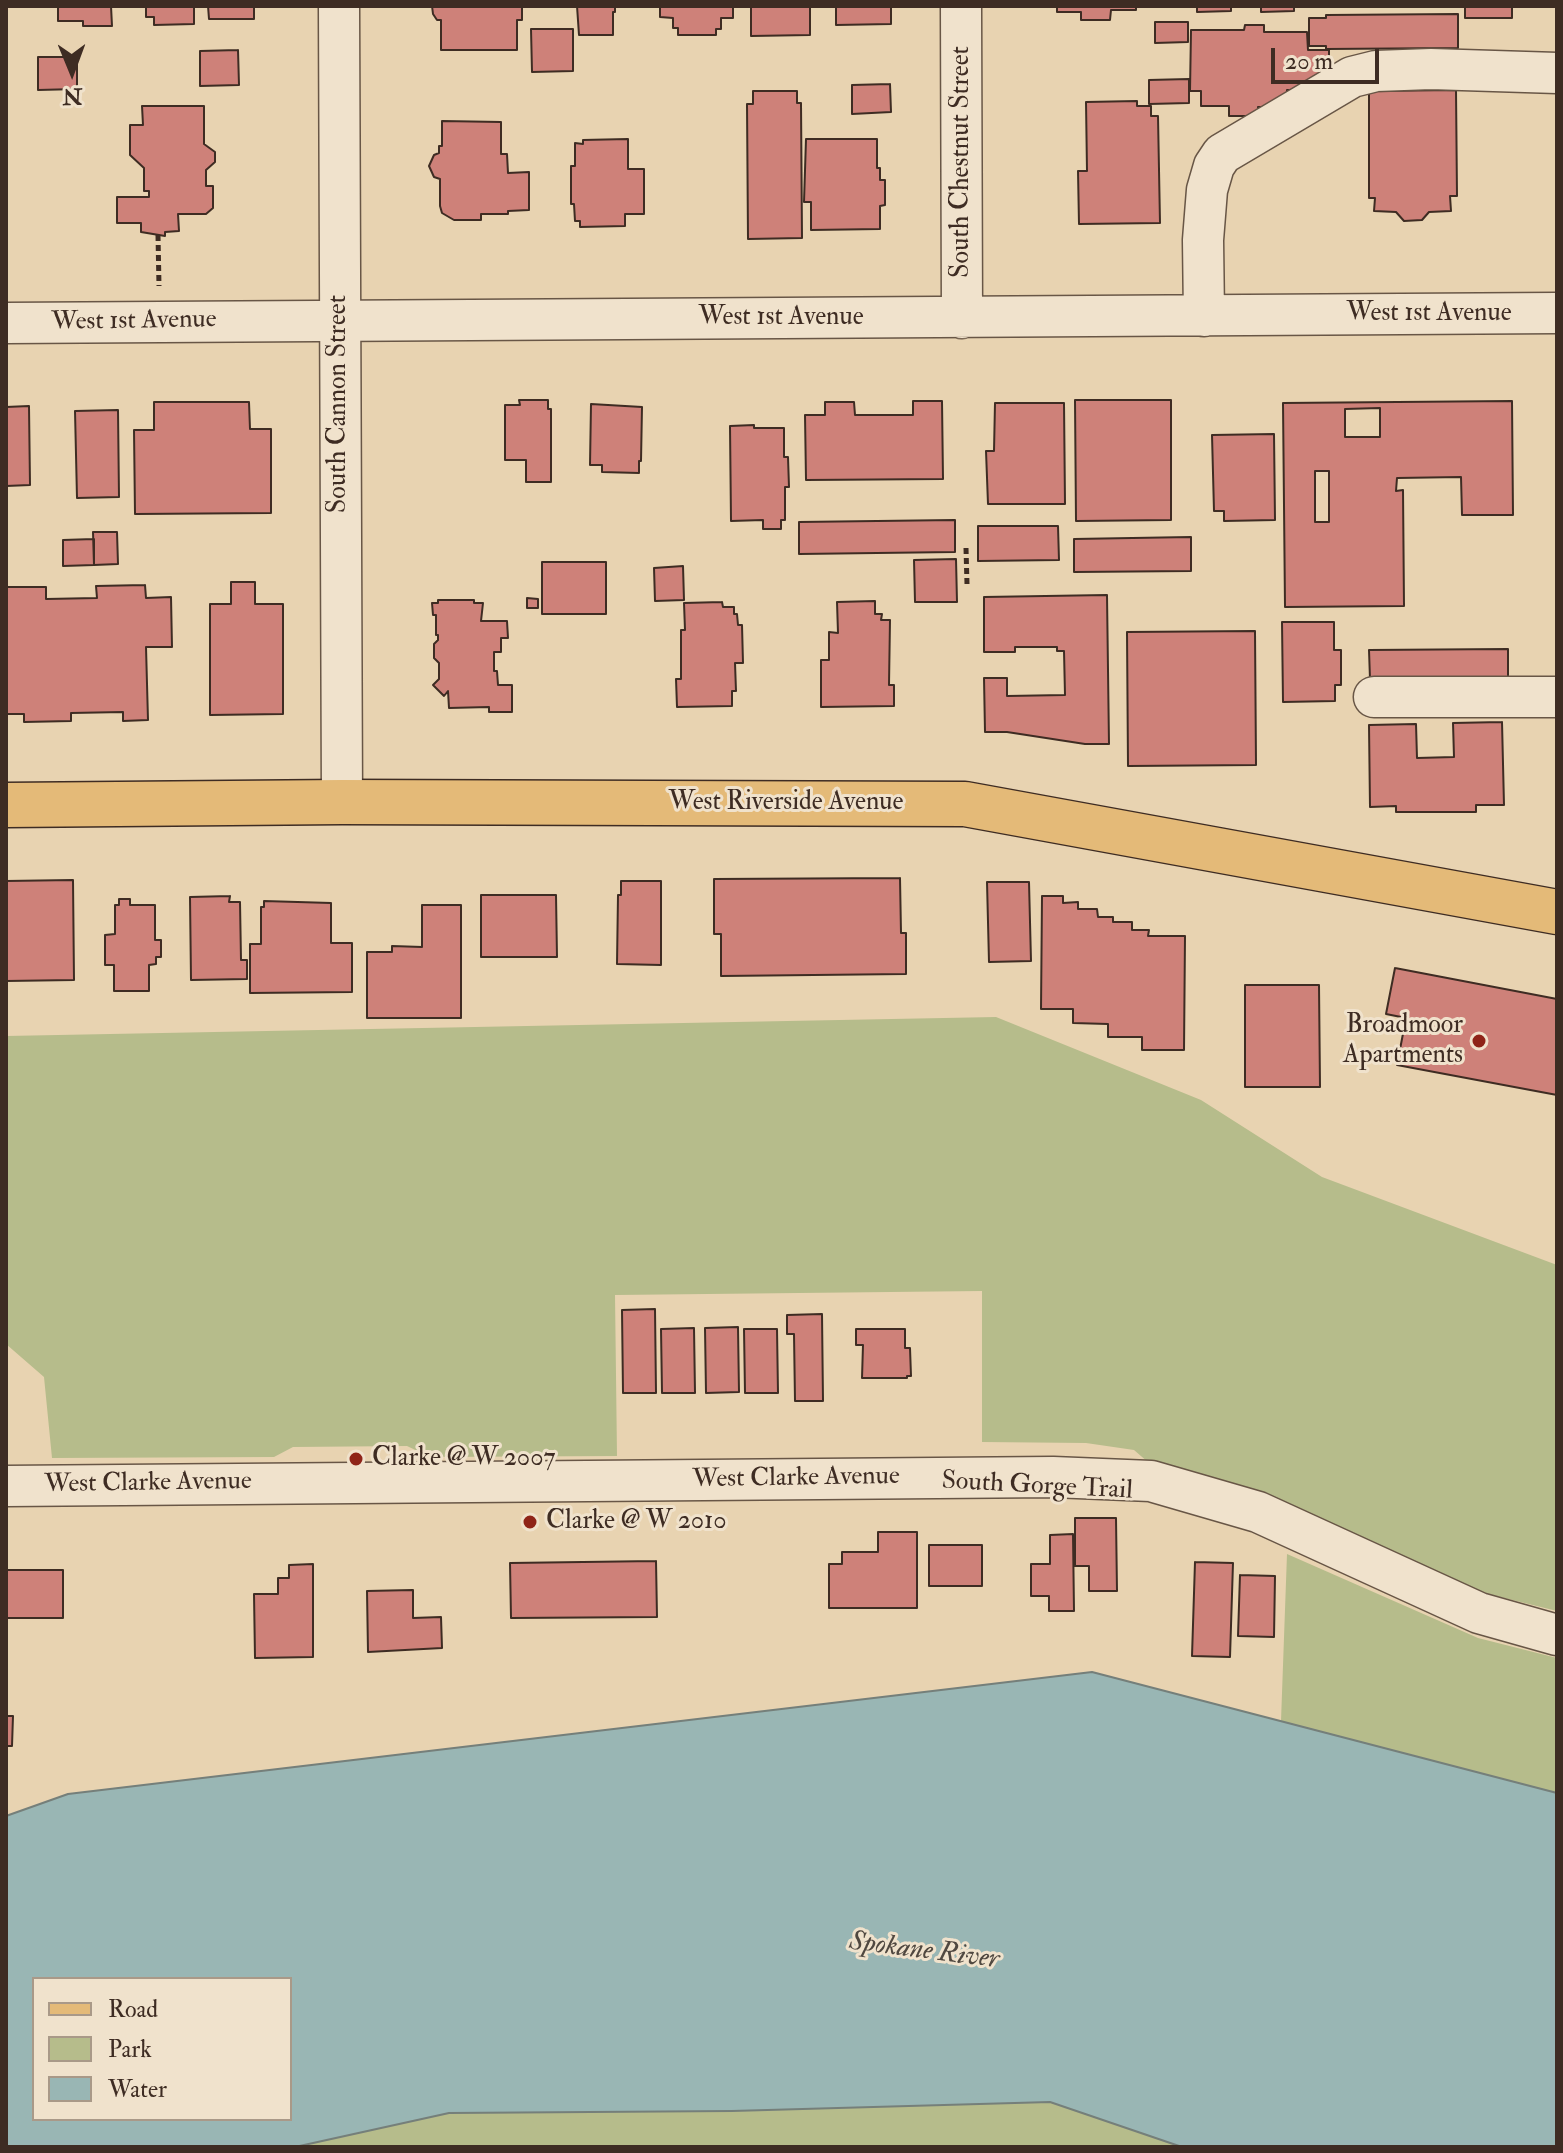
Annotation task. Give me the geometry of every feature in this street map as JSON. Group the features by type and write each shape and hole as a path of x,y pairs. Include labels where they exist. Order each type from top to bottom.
{"main road":[{"name":"West Riverside Avenue","path":"6,805 342,802 965,804 1557,912"}],"street":[{"name":"South Cannon Street","path":"339,6 342,802"},
{"name":"South Chestnut Street","path":"961,6 962,318"},
{"path":"1204,316 1203,240 1207,190 1214,166 1222,154 1352,77 1376,71 1431,69 1557,73"},
{"name":"West 1st Avenue","path":"6,323 1557,313"},
{"path":"1374,697 1557,697"},
{"name":"West Clarke Avenue","path":"6,1486 1038,1477 1151,1481 1258,1512 1479,1613 1557,1635"}],"path":[{"path":"158,235 159,287"},
{"path":"966,548 967,584"}],"green space":[{"path":"996,1017 1201,1100 1322,1177 1557,1265 1557,1611 1480,1592 1149,1463 1134,1450 1086,1443 982,1442 982,1291 615,1295 617,1456 430,1457 407,1446 293,1447 274,1457 52,1458 44,1377 6,1344 6,1036"},
{"path":"1287,1554 1478,1638 1557,1658 1557,1793 1281,1721"},
{"path":"1051,2102 1182,2147 295,2147 449,2113 732,2111"}],"water":[{"name":"Spokane River","path":"1092,1672 1557,1793 1557,2147 1182,2147 1050,2102 732,2111 449,2113 295,2147 6,2147 6,1816 68,1794"}],"building":[{"path":"58,6 111,6 112,26 83,26 83,21 58,21"},
{"path":"146,6 194,6 194,24 154,25 154,17 146,17"},
{"path":"208,6 254,6 254,19 209,19"},
{"path":"432,6 522,6 522,20 517,20 517,50 441,50 441,20 433,14"},
{"path":"577,6 615,6 613,35 579,35"},
{"path":"660,6 733,6 733,18 721,18 721,29 716,29 716,35 678,35 678,28 673,28 673,18 660,17"},
{"path":"751,6 810,6 810,35 751,36"},
{"path":"836,6 891,6 891,24 836,25"},
{"path":"1057,6 1136,6 1136,10 1111,10 1110,20 1081,20 1081,12 1057,12"},
{"path":"1197,6 1231,6 1231,11 1197,12"},
{"path":"1261,6 1294,6 1294,11 1261,12"},
{"path":"1465,6 1512,6 1512,18 1465,18"},
{"path":"1458,14 1458,48 1326,49 1326,46 1309,46 1309,18 1326,18 1326,15"},
{"path":"1155,22 1188,22 1188,42 1155,43"},
{"path":"1245,25 1264,25 1264,32 1307,32 1308,50 1329,50 1329,90 1287,90 1287,107 1258,107 1259,116 1229,116 1229,106 1201,106 1201,91 1190,91 1191,30 1244,30"},
{"path":"531,29 573,29 573,71 532,72"},
{"path":"238,50 239,85 200,86 200,51"},
{"path":"38,57 77,57 77,89 38,90"},
{"path":"1189,79 1189,103 1149,104 1149,80"},
{"path":"890,84 891,112 852,114 852,85"},
{"path":"1456,90 1457,196 1450,196 1451,211 1429,212 1422,220 1404,221 1396,212 1374,211 1375,198 1369,198 1369,91"},
{"path":"753,91 797,91 797,103 801,103 802,238 748,239 747,104 753,104"},
{"path":"1137,101 1137,106 1151,106 1151,116 1158,116 1160,223 1079,224 1078,171 1087,171 1086,102"},
{"path":"142,106 204,106 204,144 215,152 215,162 206,170 206,186 213,186 213,208 206,214 178,214 179,231 165,232 165,236 141,232 141,223 117,223 117,197 149,197 149,191 144,191 144,168 130,155 130,125 143,125"},
{"path":"442,121 501,122 501,154 507,154 508,173 529,172 529,210 481,214 481,220 454,220 442,213 440,179 434,177 429,166 434,155 439,153 439,146 442,146"},
{"path":"628,139 628,169 644,169 644,214 625,214 625,226 580,227 580,221 575,221 574,204 571,204 571,166 575,166 575,143"},
{"path":"806,139 877,139 877,168 880,168 880,180 885,180 885,205 880,206 880,229 811,230 811,202 804,202"},
{"path":"519,400 548,400 548,409 551,409 551,482 526,482 526,460 505,460 505,405 520,405"},
{"path":"1075,400 1171,400 1171,520 1076,521"},
{"path":"913,401 942,401 943,479 806,480 805,415 825,415 825,402 854,402 855,415 913,415"},
{"path":"1512,401 1513,515 1462,515 1461,477 1397,478 1396,491 1403,490 1404,606 1285,607 1283,403","holes":["1380,408 1380,437 1345,437 1345,409","1315,471 1329,471 1329,522 1315,522"]},
{"path":"154,402 249,402 250,429 271,429 271,513 135,514 134,430 154,430"},
{"path":"995,403 1064,403 1065,504 988,504 986,451 994,451"},
{"path":"591,404 642,407 639,473 602,472 602,465 590,465"},
{"path":"29,406 30,485 6,486 6,407"},
{"path":"118,410 119,497 77,498 75,411"},
{"path":"754,425 754,428 784,428 784,457 788,457 789,487 785,487 785,520 781,520 781,529 763,529 763,520 731,521 730,426"},
{"path":"1274,434 1275,520 1224,521 1224,511 1214,511 1212,435"},
{"path":"955,520 955,552 799,554 799,522"},
{"path":"978,526 1058,526 1059,560 978,561"},
{"path":"93,532 117,532 118,564 94,565"},
{"path":"1191,537 1191,571 1074,572 1074,539"},
{"path":"94,539 94,565 63,566 63,540"},
{"path":"956,559 957,602 915,602 914,560"},
{"path":"542,562 606,562 606,614 542,614"},
{"path":"683,566 684,600 655,601 654,568"},
{"path":"231,582 255,582 255,604 283,604 283,714 210,715 210,604 231,604"},
{"path":"145,585 146,598 171,597 172,647 146,647 148,720 123,721 123,712 71,713 71,721 24,722 24,714 6,714 6,587 46,587 46,599 97,598 96,586"},
{"path":"1107,595 1109,744 985,732 984,678 1007,678 1007,696 1065,695 1064,651 1057,651 1057,647 1015,647 1015,652 984,652 984,597"},
{"path":"527,598 538,599 538,608 527,608"},
{"path":"438,600 474,600 474,603 483,603 481,621 507,621 508,638 501,638 501,652 494,652 494,671 497,671 498,685 512,685 512,712 489,712 489,707 449,708 448,691 444,696 433,685 439,679 439,663 434,658 438,635 432,603 438,603"},
{"path":"875,601 875,614 882,614 881,620 890,620 889,685 894,685 894,706 821,707 821,660 829,660 829,632 838,633 837,602"},
{"path":"722,602 723,607 734,607 738,625 742,625 743,663 735,663 736,691 732,691 732,706 677,707 676,679 681,679 684,603"},
{"path":"1282,622 1334,622 1334,650 1341,650 1341,685 1335,685 1335,701 1283,702"},
{"path":"1255,631 1256,765 1128,766 1127,632"},
{"path":"1508,649 1508,678 1370,679 1369,650"},
{"path":"1502,722 1504,805 1476,805 1476,812 1396,812 1396,806 1370,807 1369,725 1416,724 1417,758 1454,757 1453,723"},
{"path":"900,878 901,933 906,933 906,974 721,976 721,934 714,934 714,879"},
{"path":"73,880 74,980 6,981 6,881"},
{"path":"621,881 661,881 661,965 617,964"},
{"path":"987,882 1029,882 1031,961 989,962"},
{"path":"481,895 556,895 557,957 481,957"},
{"path":"230,896 229,902 240,902 241,960 247,960 247,979 191,980 190,897"},
{"path":"1042,896 1063,896 1063,903 1078,902 1078,909 1097,909 1098,917 1113,917 1113,922 1132,922 1132,930 1149,930 1148,936 1185,936 1184,1050 1142,1050 1142,1037 1108,1037 1108,1024 1073,1023 1073,1009 1041,1009"},
{"path":"119,899 130,899 130,905 155,905 155,940 161,940 161,957 156,957 156,964 149,965 149,991 114,991 114,965 105,965 105,935 115,934 115,905 119,905"},
{"path":"264,901 331,903 331,943 352,943 352,992 250,993 250,944 261,944 261,907 264,907"},
{"path":"422,905 461,905 461,1018 367,1018 367,952 392,952 392,946 422,947"},
{"name":"Broadmoor Apartments","path":"1395,968 1557,999 1557,1095 1397,1065 1406,1018 1386,1014"},
{"path":"1245,985 1319,985 1320,1087 1245,1087"},
{"path":"655,1309 656,1393 623,1393 622,1310"},
{"path":"822,1314 823,1401 795,1401 794,1334 787,1334 787,1315"},
{"path":"738,1327 739,1392 706,1393 705,1328"},
{"path":"694,1328 695,1393 662,1393 661,1329"},
{"path":"744,1329 777,1329 778,1393 745,1393"},
{"path":"856,1329 905,1329 905,1348 910,1348 911,1376 862,1378 863,1345 856,1345"},
{"path":"1075,1518 1116,1518 1117,1591 1089,1591 1089,1566 1075,1566"},
{"path":"878,1532 917,1532 917,1608 829,1608 829,1564 842,1564 842,1552 878,1552"},
{"path":"1073,1534 1074,1611 1049,1611 1049,1596 1031,1596 1031,1564 1050,1564 1050,1535"},
{"path":"929,1545 982,1545 982,1586 929,1586"},
{"path":"656,1561 657,1617 511,1618 510,1563"},
{"path":"1195,1562 1233,1563 1230,1657 1192,1656"},
{"path":"313,1564 313,1657 255,1658 254,1594 278,1594 278,1578 289,1578 289,1565"},
{"path":"6,1570 63,1570 63,1618 6,1618"},
{"path":"1240,1575 1275,1576 1274,1637 1238,1636"},
{"path":"413,1590 413,1618 441,1617 442,1648 368,1652 367,1591"},
{"path":"6,1716 13,1716 12,1746 6,1746"}],"place":[{"name":"Broadmoor Apartments","path":"1479,1041"},
{"name":"Clarke @ W 2007","path":"356,1459"},
{"name":"Clarke @ W 2010","path":"530,1522"}]}
